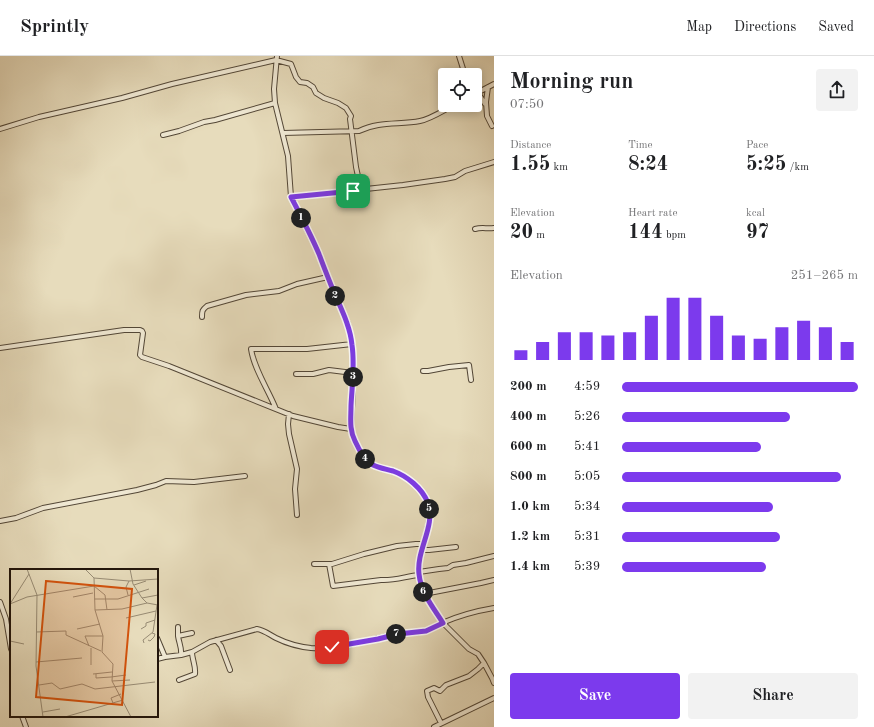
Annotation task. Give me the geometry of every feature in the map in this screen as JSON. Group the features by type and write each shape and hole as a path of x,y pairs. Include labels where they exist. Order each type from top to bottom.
{"street":[{"path":"459,56 463,68"},
{"path":"277,58 274,89 275,103 288,156 291,197 319,254 348,324 352,344 354,366 351,429 356,443 365,459 373,465 405,477 415,484 424,495 428,504 430,515 423,544 419,573 424,594 443,623 469,649 478,654 494,683"},
{"path":"0,129 39,117 122,98 277,58 291,64 300,82 307,83 313,87 316,93 346,108 351,116 356,167 361,190"},
{"path":"482,90 494,84"},
{"path":"488,87 486,108 487,116 492,126"},
{"path":"482,100 486,108"},
{"path":"163,135 204,122 275,103"},
{"path":"283,133 359,131 366,127 384,124 421,121 441,112"},
{"path":"291,197 445,179 455,177 464,171 494,162"},
{"path":"475,229 494,228"},
{"path":"202,317 203,309 207,306 246,296 279,291 297,284 328,278"},
{"path":"0,348 124,330 140,330 143,333 141,356 289,414 338,428 351,429"},
{"path":"276,408 256,368 251,349 317,348 352,344"},
{"path":"423,371 469,365 471,380"},
{"path":"296,374 313,374 329,370 353,373"},
{"path":"289,414 289,434 298,469 294,489 297,515"},
{"path":"0,521 16,518 43,508 137,490 166,481 194,482 245,476"},
{"path":"314,564 332,564 397,546 423,544"},
{"path":"422,550 456,547"},
{"path":"329,564 333,586 410,576 494,556"},
{"path":"424,594 494,580"},
{"path":"0,602 6,619 10,643"},
{"path":"158,659 192,652 210,642 257,629 264,631 277,639 298,646 322,648 364,642 398,634 426,631 476,611 494,608"},
{"path":"178,627 178,636 182,650 181,655"},
{"path":"178,636 192,633"},
{"path":"158,640 165,657"},
{"path":"216,640 221,646 230,670"},
{"path":"179,680 194,674 195,670 192,652"},
{"path":"441,723 428,697 428,691 434,688 440,690 446,685 469,676 484,663"},
{"path":"434,727 494,698"},
{"path":"22,717 26,727"}],"route":[{"path":"332,647 398,634 426,631 443,623 424,594 419,575 420,558 430,515 428,504 424,495 415,484 394,472 373,465 365,459 352,436 352,390 354,366 348,324 319,254 291,197 353,191"}]}
